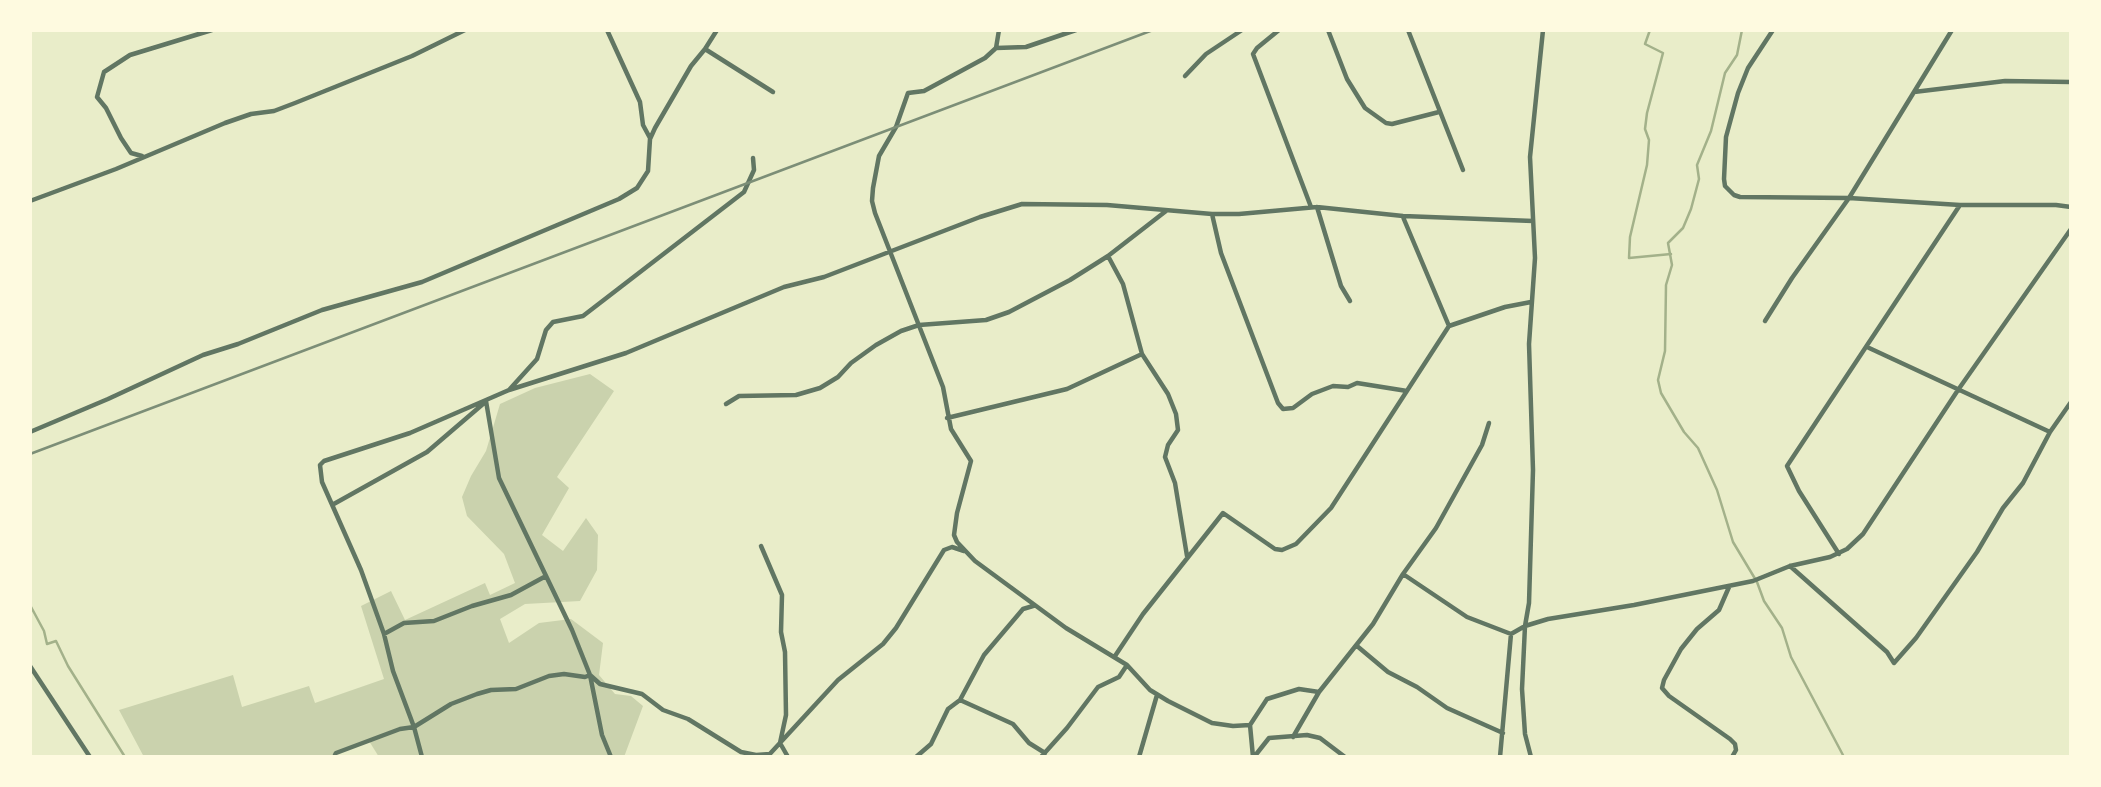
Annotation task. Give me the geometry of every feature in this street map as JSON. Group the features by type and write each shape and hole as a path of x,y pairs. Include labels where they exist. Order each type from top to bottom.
{"street":[{"path":"143,156 131,153 97,97 104,72 130,55 212,30"},
{"path":"30,201 143,156 152,155 225,123 295,103 412,56 466,30"},
{"path":"607,30 640,102 643,125 650,139"},
{"path":"30,432 203,355 239,344 322,310 422,282 619,200 637,188 648,172 650,139 691,66 717,30"},
{"path":"334,757 336,753 400,729 414,727 451,704 483,692 516,690 550,676 590,675 600,684 642,694 663,710 688,719 741,752 769,755 838,680 883,644 896,628 954,535 971,461 951,429 947,418 946,395 872,201 874,180 879,156 896,127 908,93 924,91 985,58 996,48 999,30"},
{"path":"996,48 1026,47 1076,30"},
{"path":"1185,76 1206,54 1242,30"},
{"path":"1279,30 1253,54 1311,207"},
{"path":"1328,30 1347,79 1365,108 1386,123 1392,124 1439,112"},
{"path":"1408,30 1463,170"},
{"path":"1531,757 1523,710 1533,470 1529,344 1535,258 1531,157 1543,30"},
{"path":"1773,30 1748,68 1730,118 1724,152 1726,186 1734,195 2071,207"},
{"path":"1765,321 1849,198 1952,30"},
{"path":"705,49 773,92"},
{"path":"1913,92 2005,81 2071,82"},
{"path":"509,390 537,359 545,330 553,322 583,316 744,192 754,170 753,158"},
{"path":"422,757 393,671 384,634 320,471 320,465 324,461 410,433 509,390 625,353 784,287 824,277 980,217 1022,204 1107,205 1212,214 1317,207 1403,216 1533,220"},
{"path":"1839,554 1799,491 1787,466 1960,205"},
{"path":"1317,207 1341,286 1350,301"},
{"path":"726,404 739,396 796,395 820,388 838,377 851,363 876,345 901,331 919,325 986,320 1009,312 1070,280 1108,256 1167,211"},
{"path":"1212,214 1221,253 1278,403 1283,409 1293,408 1312,394 1332,386 1348,387 1357,383 1407,391"},
{"path":"1403,216 1449,326"},
{"path":"1511,634 1525,626 1548,619 1753,581 1790,566 1839,554 1863,534 1958,390 2071,229"},
{"path":"1108,256 1123,284 1142,354 1168,394 1178,422 1176,437 1168,445 1165,457 1174,483 1187,557"},
{"path":"1115,656 1143,614 1223,513 1275,549 1282,550 1296,544 1331,508 1449,326 1505,307 1531,302"},
{"path":"1866,347 2050,432"},
{"path":"947,418 1067,389 1142,354"},
{"path":"332,505 427,452 486,401"},
{"path":"486,401 499,478 572,630 590,675 602,735 611,757"},
{"path":"1790,566 1886,652 1894,663 1916,638 1977,552 2003,508 2023,483 2050,432 2071,402"},
{"path":"1293,737 1319,692 1357,646 1456,495 1482,445 1489,423"},
{"path":"954,535 965,551 1034,606 1128,665 1157,695 1212,723 1250,725"},
{"path":"761,546 782,595 781,632 785,652 786,715 780,743 789,757"},
{"path":"944,550 952,547 965,551"},
{"path":"1403,574 1467,617 1511,634"},
{"path":"384,634 404,623 434,621 511,595 546,576"},
{"path":"1729,586 1719,610 1697,629 1681,649 1662,688 1735,744 1736,750 1732,757"},
{"path":"916,757 931,744 948,709 960,700 984,655 1001,633 1023,609 1034,606"},
{"path":"1500,757 1506,665 1511,634"},
{"path":"1357,646 1388,672 1417,687 1447,708 1503,733"},
{"path":"960,700 1013,724 1028,743 1043,755 1098,687 1119,677 1128,665"},
{"path":"30,666 90,757"},
{"path":"1253,757 1250,725 1262,704 1272,697 1299,689 1319,692"},
{"path":"1139,757 1157,695"},
{"path":"1253,757 1269,738 1307,735 1320,738 1345,757"}],"green space":[{"path":"590,374 614,391 557,477 569,488 542,535 563,551 586,518 598,535 597,570 580,601 525,604 500,619 509,643 539,623 571,619 603,643 599,675 615,694 631,696 643,706 624,757 379,757 369,741 326,757 144,757 119,710 233,675 242,707 309,686 315,703 384,679 361,606 391,591 405,620 485,583 490,595 515,583 504,554 467,516 462,497 486,451 500,404 535,388"}],"waterway":[{"path":"1650,30 1645,44 1663,53 1647,113 1647,165 1630,237 1629,258 1671,254"},
{"path":"1742,30 1737,55 1725,73 1711,131 1697,165 1699,179 1691,209 1683,228 1668,243 1672,265 1666,285 1665,351 1658,380 1661,393 1684,432 1698,448 1717,490 1733,542 1757,582 1764,601 1782,628 1791,657 1844,757"},
{"path":"30,605 44,631 47,644 56,641 68,666 125,757"}],"railway":[{"path":"30,454 1153,30"}]}
